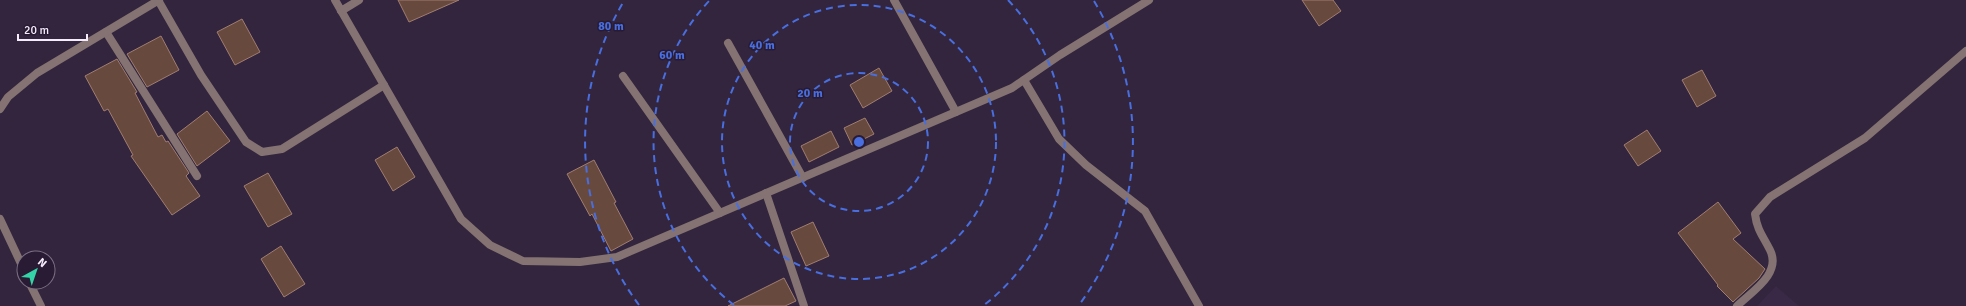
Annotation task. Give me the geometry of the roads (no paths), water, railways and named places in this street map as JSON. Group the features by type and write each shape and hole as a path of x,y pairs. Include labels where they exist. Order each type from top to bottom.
{"street":[{"path":"0,109 8,97 38,73 158,0 201,75 246,142 262,152 282,148 384,85"},
{"path":"335,0 461,219 490,245 523,261 580,262 617,257 1012,88 1060,55 1149,0"},
{"path":"341,11 359,0"},
{"path":"894,0 956,112"},
{"path":"106,32 197,176"},
{"path":"728,43 803,178"},
{"path":"1737,306 1769,275 1773,266 1771,252 1756,227 1755,214 1770,197 1865,138 1966,51"},
{"path":"623,76 720,213"},
{"path":"1024,80 1059,139 1086,165 1145,211 1199,306"},
{"path":"766,193 804,306"},
{"path":"0,219 16,253"},
{"path":"33,290 40,306"}]}
